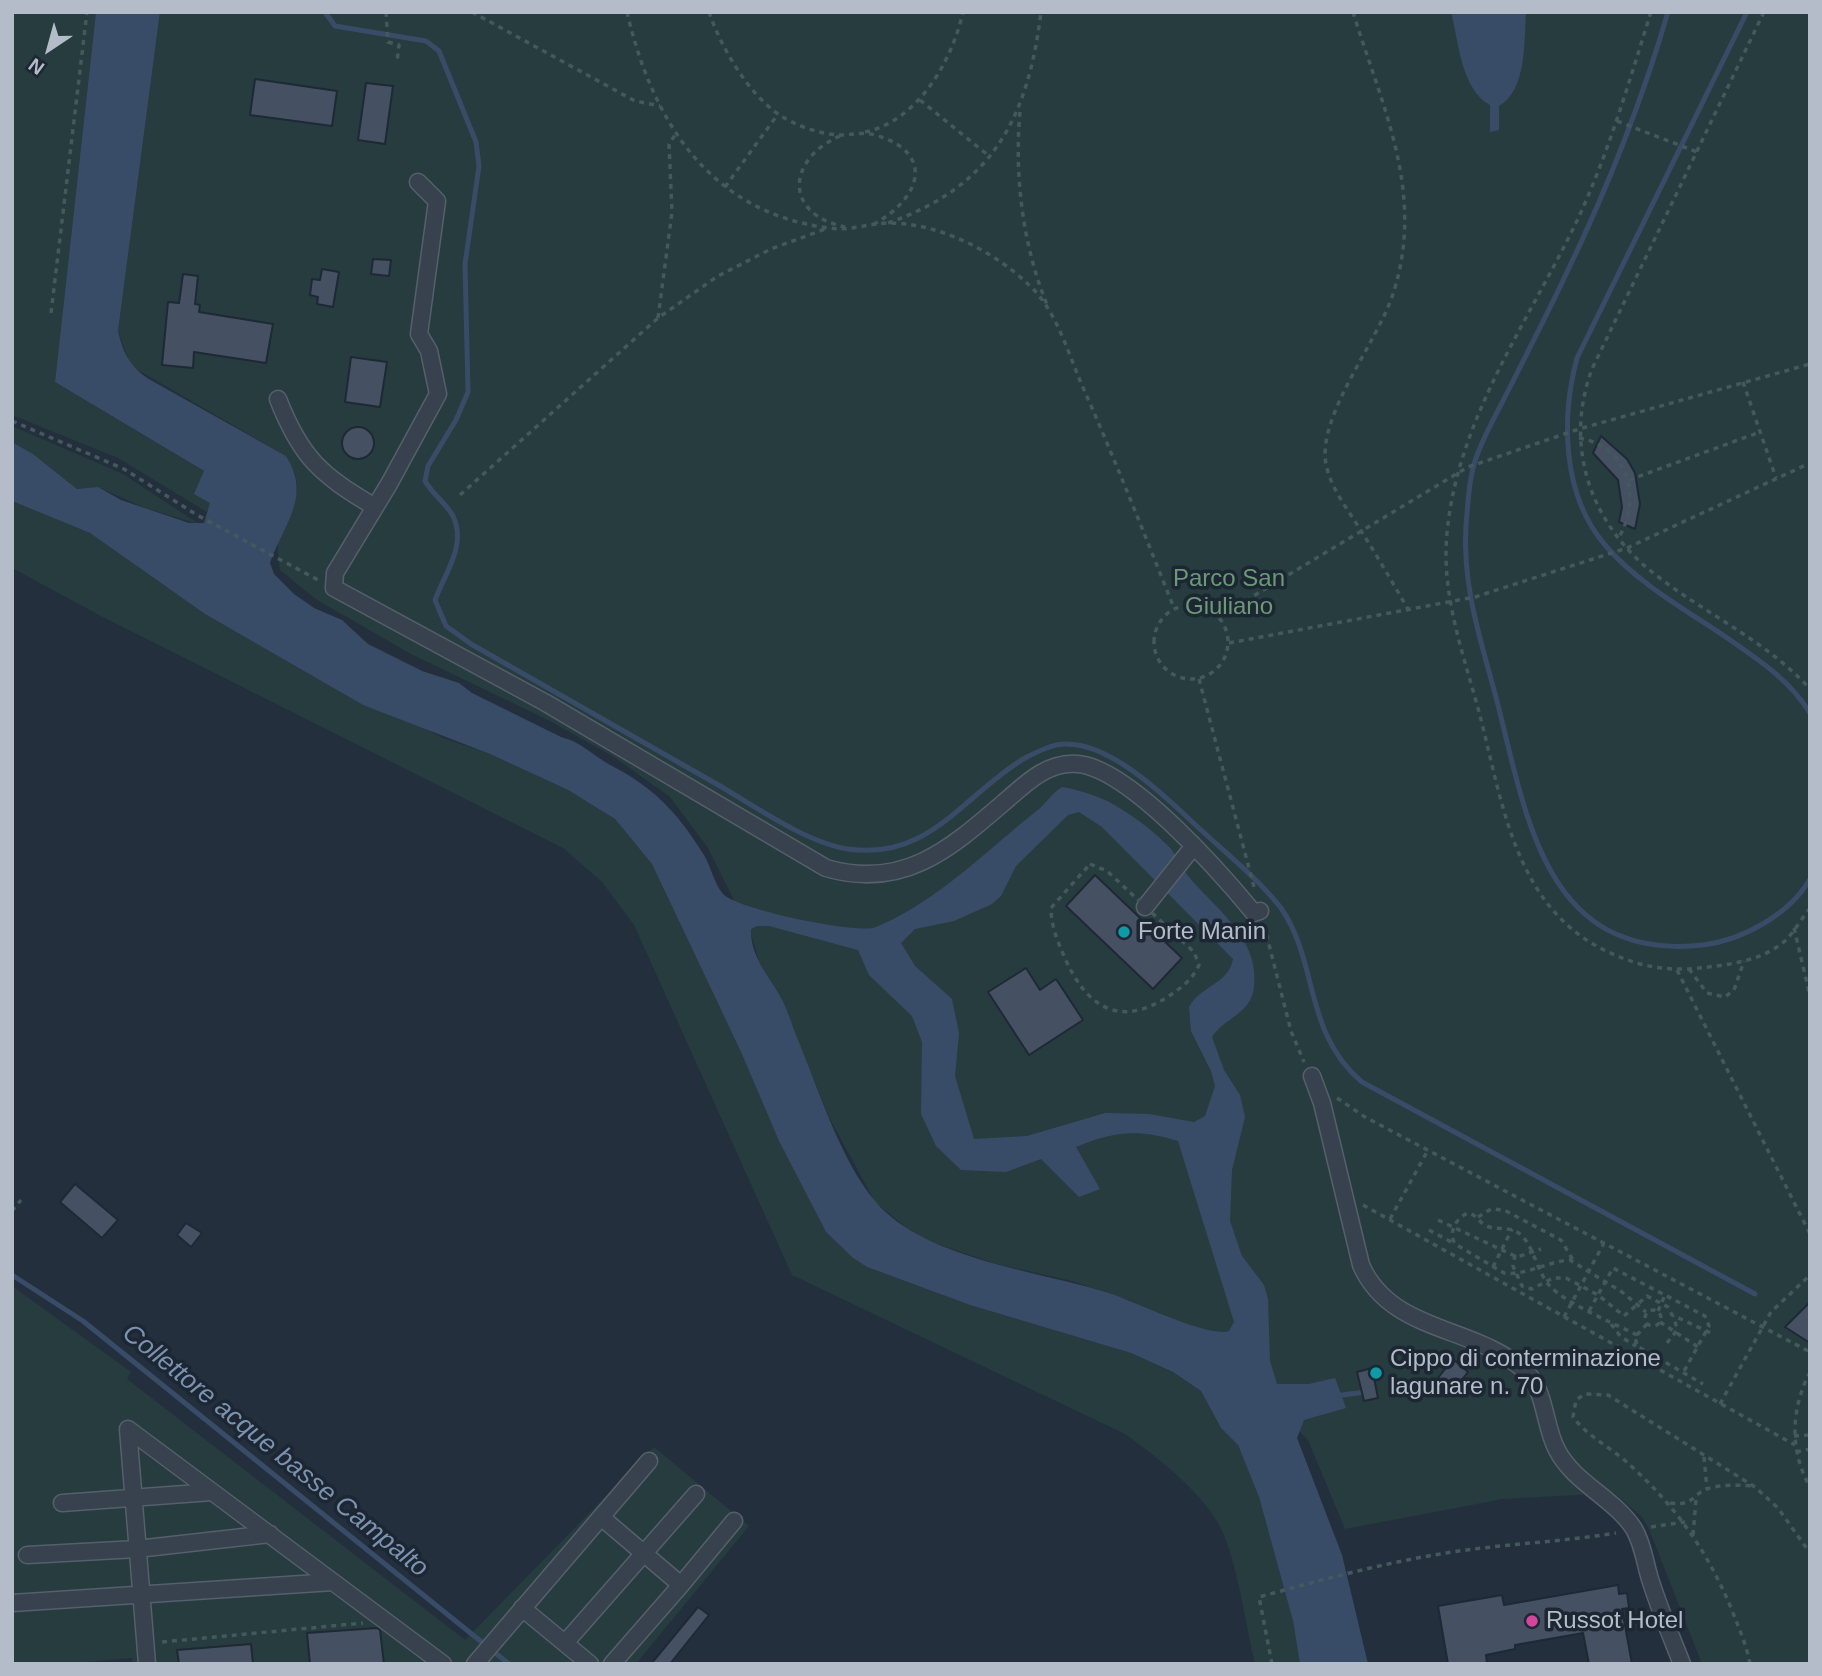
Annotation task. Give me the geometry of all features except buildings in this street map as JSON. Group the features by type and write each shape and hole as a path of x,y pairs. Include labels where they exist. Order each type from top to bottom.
{"street":[{"path":"418,182 438,201 419,334 429,351 438,394 335,573 334,588 546,703 826,868 872,877 905,869 924,861 967,833 1043,771 1077,764 1114,777 1135,792 1188,853 1232,885 1254,913 1260,911"},
{"path":"278,399 293,438 313,462 336,483 375,507"},
{"path":"1145,907 1188,853"},
{"path":"1312,1076 1346,1196 1362,1265 1374,1289 1394,1307 1493,1351 1515,1362 1529,1374 1556,1448 1570,1469 1604,1498 1634,1530 1682,1664"},
{"path":"146,1664 128,1429 437,1662"},
{"path":"478,1660 649,1461"},
{"path":"62,1503 212,1492"},
{"path":"565,1643 696,1494"},
{"path":"601,1517 681,1585"},
{"path":"611,1664 734,1521"},
{"path":"27,1555 138,1549 270,1534"},
{"path":"12,1603 332,1582"},
{"path":"523,1608 590,1664"}],"path":[{"path":"51,313 87,12"},
{"path":"386,12 388,42 399,45 397,61"},
{"path":"472,12 635,101 660,106"},
{"path":"627,12 638,53 660,106 675,135 697,163 725,187 767,212 828,228 857,228 886,223 949,191 970,176 1012,126 1021,106 1030,75 1041,12"},
{"path":"709,12 740,70 778,114 811,129 845,135 875,134 908,154 917,172 916,184 893,212 869,226"},
{"path":"856,134 876,130 920,100 947,55 963,12"},
{"path":"1353,12 1404,175 1406,216 1393,294 1376,337 1332,418 1325,448 1330,478 1409,611"},
{"path":"1651,12 1617,121 1570,236 1471,430 1456,473 1447,535 1446,585 1514,843 1539,896 1553,913 1582,939 1634,963 1677,970 1689,969 1744,961 1772,949 1787,939 1810,908"},
{"path":"1764,12 1599,353 1587,382 1579,439 1587,482 1618,538 1627,548 1647,568 1779,659 1810,689"},
{"path":"920,100 989,156"},
{"path":"1021,106 1018,132 1023,205 1038,281 1174,608"},
{"path":"725,187 778,114"},
{"path":"1617,121 1697,152"},
{"path":"658,318 672,212 669,144 675,135"},
{"path":"845,135 823,144 807,158 800,171 798,185 802,199 819,216 839,226 857,228"},
{"path":"886,223 934,231 985,251 1028,284 1054,320"},
{"path":"460,495 658,318 718,276 771,250 828,228"},
{"path":"1220,617 1468,467 1579,429 1810,364"},
{"path":"1743,382 1776,478"},
{"path":"12,421 116,465 273,558 334,588"},
{"path":"1629,480 1760,432"},
{"path":"1579,439 1596,443 1612,454 1629,480 1632,506 1618,538"},
{"path":"1229,643 1450,604 1475,597 1627,548 1810,463"},
{"path":"1184,605 1203,606 1220,617 1228,633 1229,643 1223,662 1217,670 1199,679 1178,677 1168,671 1156,654 1155,633 1165,614 1174,608 1184,605"},
{"path":"1199,679 1250,870"},
{"path":"1090,864 1107,871 1145,907 1194,952 1199,965 1196,974 1180,989 1146,1008 1117,1012 1105,1009 1088,997 1075,980 1054,931 1051,908 1090,864"},
{"path":"1260,911 1292,1031 1312,1076 1345,1104 1810,1352"},
{"path":"1794,928 1810,996"},
{"path":"1689,969 1707,993 1725,997 1734,990 1744,961"},
{"path":"1677,970 1810,1234"},
{"path":"1390,1219 1428,1150"},
{"path":"1346,1196 1795,1445"},
{"path":"12,1212 21,1200"},
{"path":"1478,1217 1491,1209 1504,1210 1561,1240 1574,1261"},
{"path":"1455,1244 1453,1228 1464,1214 1478,1217 1486,1226 1512,1229 1521,1234 1537,1267 1555,1292 1637,1335"},
{"path":"1438,1220 1515,1255 1531,1254 1541,1249"},
{"path":"1493,1266 1512,1229"},
{"path":"1429,1230 1504,1273 1515,1273 1564,1260 1574,1261 1646,1312 1647,1324 1637,1335 1637,1346"},
{"path":"1564,1317 1604,1243"},
{"path":"1515,1255 1512,1262 1519,1284 1528,1289 1546,1281 1566,1278 1598,1295 1623,1316 1628,1315 1647,1296 1674,1316 1713,1334"},
{"path":"1590,1311 1610,1271 1616,1268 1709,1319 1707,1331 1683,1373"},
{"path":"1720,1404 1762,1327 1782,1299 1810,1275"},
{"path":"1658,1311 1665,1295"},
{"path":"1646,1312 1658,1311"},
{"path":"1647,1324 1654,1326 1660,1322 1658,1311"},
{"path":"1667,1343 1675,1333 1674,1316"},
{"path":"1610,1322 1621,1337 1703,1384"},
{"path":"1660,1322 1698,1347"},
{"path":"1810,1372 1797,1404 1794,1436 1796,1452 1810,1487"},
{"path":"1749,1664 1741,1629 1710,1562 1685,1522 1670,1503 1621,1457 1580,1428 1573,1418 1576,1400 1585,1394 1608,1395 1755,1486 1778,1508 1810,1553"},
{"path":"1794,1436 1810,1436"},
{"path":"1796,1452 1810,1449"},
{"path":"1703,1455 1707,1489"},
{"path":"1670,1503 1696,1500 1707,1489 1736,1485 1755,1486"},
{"path":"1693,1535 1696,1500"},
{"path":"1272,1664 1259,1597 1357,1571 1448,1552 1555,1542 1685,1522"},
{"path":"145,1643 386,1621"}],"green space":[{"path":"12,12 96,12 55,382 205,472 211,503 207,512 118,458 12,415"},
{"name":"Parco San Giuliano","path":"160,12 1810,12 1810,1664 1702,1664 1649,1529 1642,1517 1614,1493 1503,1499 1345,1529 1308,1440 1226,1357 1131,1301 1072,1281 997,1264 937,1244 912,1232 875,1202 829,1117 780,997 759,961 751,934 708,848 670,797 614,757 548,720 411,654 317,600 280,570 278,541 297,489 293,469 286,456 131,366 118,331"},
{"path":"12,426 123,474 199,524 145,508 98,487 77,489 33,454 12,442"},
{"path":"12,501 90,533 205,614 363,705 404,718 443,738 490,754 568,790 615,819 652,864 741,1052 779,1141 826,1232 853,1258 867,1267 970,1305 1131,1353 1173,1372 1201,1391 1221,1428 1238,1445 1259,1497 1293,1621 1300,1664 1255,1664 1235,1568 1218,1523 1182,1480 1125,1434 792,1275 634,925 602,882 563,848 99,615 12,568"},
{"path":"12,1286 131,1372 127,1379 465,1640 654,1447 749,1526 636,1664 133,1664 132,1658 61,1664 12,1664"}],"water":[{"path":"96,12 160,12 118,331 128,358 147,378 286,456 293,470 296,497 270,563 274,574 294,594 314,608 342,620 368,644 422,671 459,683 472,693 575,742 627,774 663,802 683,825 705,857 723,894 750,907 824,924 876,927 920,904 961,874 1062,787 1093,795 1115,805 1166,843 1185,872 1232,924 1250,952 1254,969 1252,996 1243,1009 1212,1037 1224,1070 1240,1095 1245,1117 1232,1170 1230,1221 1242,1256 1264,1285 1268,1299 1270,1361 1277,1384 1309,1384 1335,1378 1346,1408 1304,1420 1297,1438 1342,1555 1368,1664 1300,1664 1293,1621 1259,1497 1238,1445 1221,1428 1201,1391 1173,1372 1131,1353 970,1305 867,1267 853,1258 826,1232 779,1141 741,1052 652,864 615,819 568,790 490,754 363,705 205,614 90,533 12,501 12,442 33,454 77,489 98,487 121,500 189,523 204,523 210,503 194,494 204,471 55,382","holes":["1079,812 1102,827 1233,959 1226,974 1200,994 1189,1007 1191,1031 1211,1071 1215,1086 1205,1116 1194,1122 1149,1114 1105,1113 1027,1136 974,1139 955,1076 959,1033 952,999 915,966 901,943 915,929 954,921 992,904 1001,896 1016,866 1068,815","769,926 858,950 869,975 912,1016 922,1042 921,1114 936,1146 961,1170 1006,1172 1041,1159 1079,1197 1100,1189 1076,1147 1115,1135 1139,1133 1178,1141 1234,1322 1229,1331 1207,1330 1115,1295 988,1262 924,1238 898,1222 863,1186 841,1146 785,1007 753,948 751,929"]},
{"path":"1451,12 1526,12 1522,64 1515,89 1499,106 1499,130 1490,132 1490,105 1480,98 1467,77"}],"waterway":[{"path":"325,12 335,26 426,41 439,51 476,142 479,166 465,264 468,392 456,420 428,466 425,481 450,511 457,527 453,559 435,600 446,626 471,644 782,823 816,840 848,849 877,850 902,845 924,835 944,822 1003,773 1025,758 1050,747 1060,744 1081,746 1115,759 1174,805 1247,872 1281,908 1293,929 1320,1019 1330,1041 1343,1062 1362,1082 1755,1294"},
{"path":"1668,12 1635,111 1597,207 1476,458 1470,482 1466,525 1470,594 1520,793 1534,836 1553,874 1577,907 1609,931 1651,944 1703,945 1734,938 1764,923 1790,903 1810,879"},
{"path":"1747,12 1577,358 1569,405 1569,455 1580,503 1591,525 1618,559 1649,585 1775,673 1810,713"},
{"name":"Collettore acque basse Campalto","path":"12,1275 83,1321 509,1664"},
{"path":"1334,1396 1366,1392"}],"place":[{"name":"Forte Manin","path":"1124,932"},
{"name":"Cippo di conterminazione lagunare n. 70","path":"1376,1373"},
{"name":"Russot Hotel","path":"1532,1621"}]}
